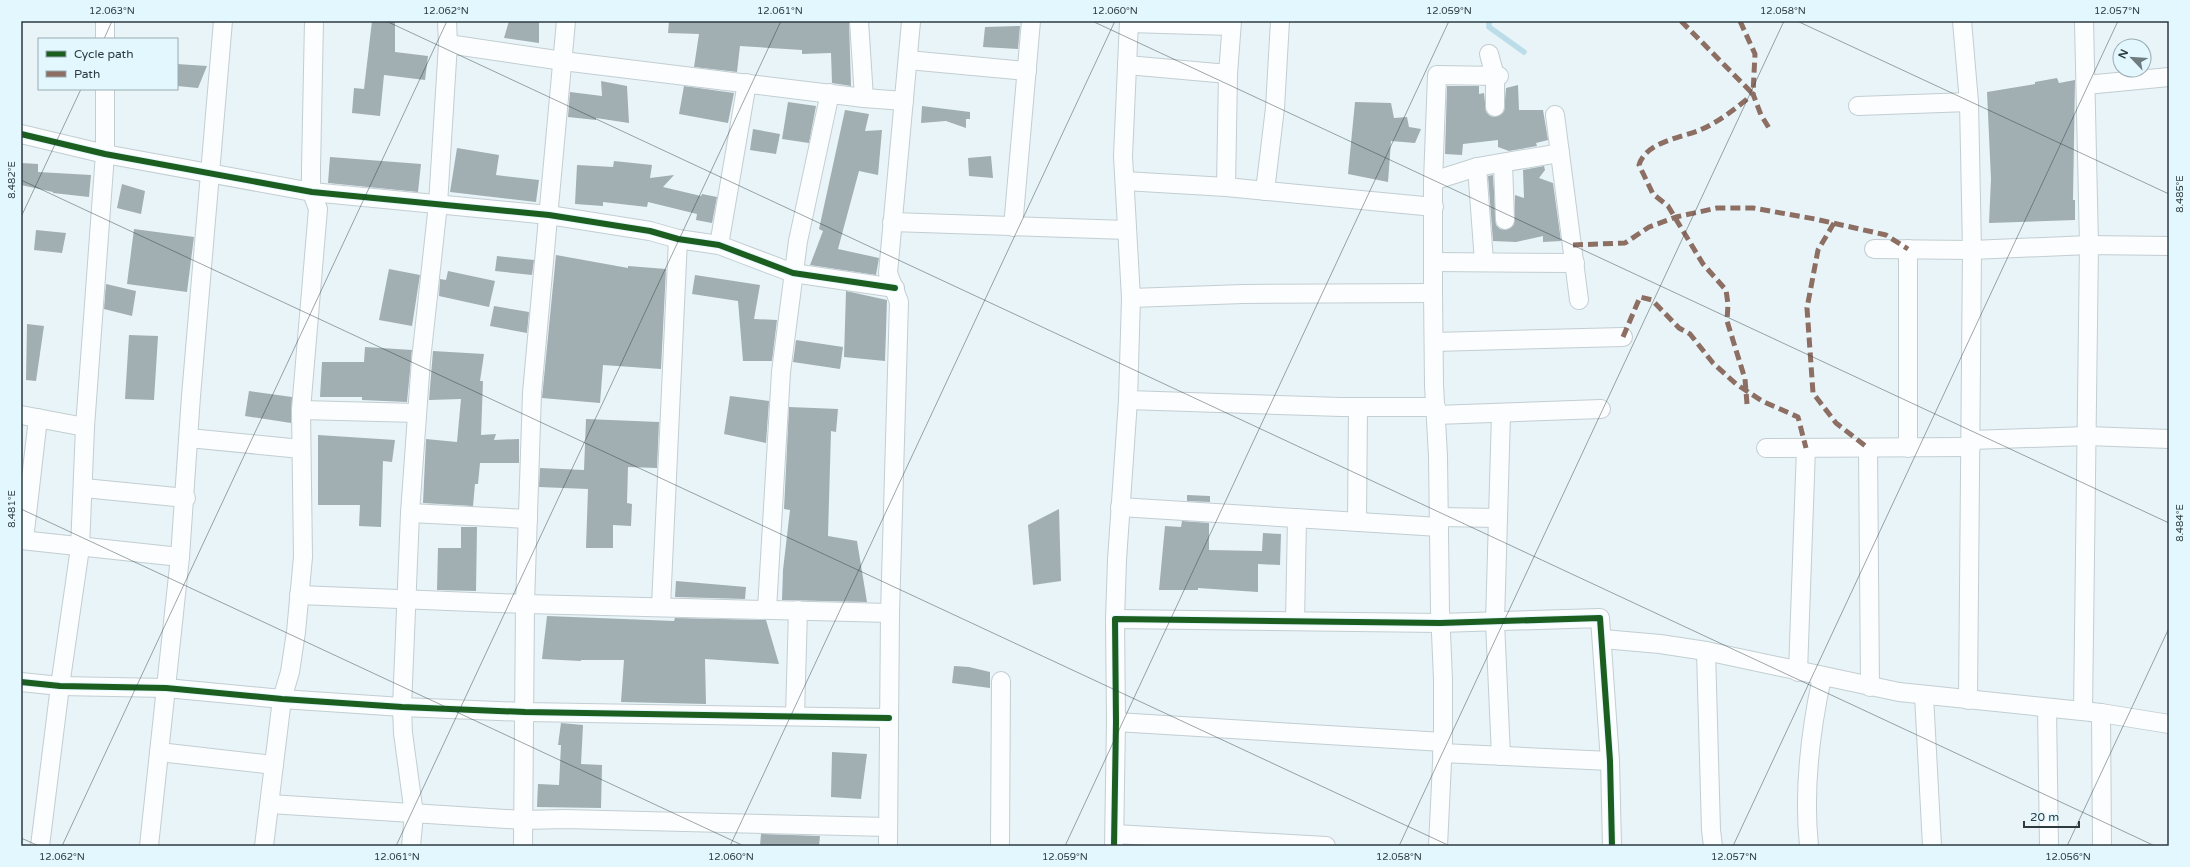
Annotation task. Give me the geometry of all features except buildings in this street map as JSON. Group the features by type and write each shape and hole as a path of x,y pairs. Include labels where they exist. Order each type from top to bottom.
{"street":[{"path":"105,21 105,38"},
{"path":"149,846 186,498 189,438 223,21"},
{"path":"264,846 282,699 290,672 303,557 301,410 318,209 312,192 314,21"},
{"path":"411,846 414,814 403,733 402,707 410,513 420,360 438,204 448,44 447,21"},
{"path":"522,846 525,712 525,604 532,392 566,21"},
{"path":"859,21 864,98"},
{"path":"1013,227 1031,21"},
{"path":"1265,191 1275,108 1280,21"},
{"path":"1962,21 1969,102 1972,250 1968,700"},
{"path":"2083,711 2089,245 2084,21"},
{"path":"888,846 890,613 899,302 895,288 888,273 911,22"},
{"path":"1226,187 1228,74 1232,24 1129,22 1123,156 1131,298 1128,400 1120,507 1115,619 1116,722 1114,840 1326,846"},
{"path":"448,44 563,61 864,98 904,101"},
{"path":"1489,54 1497,76 1494,107"},
{"path":"908,60 1027,71"},
{"path":"1127,65 1228,74"},
{"path":"1438,846 1443,748 1433,293 1433,181 1437,75 1497,76"},
{"path":"2086,85 2169,77"},
{"path":"719,245 747,83"},
{"path":"40,846 60,686 80,548 84,488 85,427 105,154 105,90"},
{"path":"767,609 781,372 793,273 798,241 830,93"},
{"path":"1858,106 1969,102"},
{"path":"1555,115 1579,300"},
{"path":"21,134 105,154 312,192 549,215 650,231 678,239 719,245 793,273 895,288"},
{"path":"1433,181 1477,167 1560,153"},
{"path":"1503,163 1506,220"},
{"path":"1477,167 1484,262"},
{"path":"1125,181 1226,187 1434,207"},
{"path":"892,222 1127,230"},
{"path":"661,606 678,239"},
{"path":"1874,249 1972,250 2089,245 2169,246"},
{"path":"1908,249 1908,448"},
{"path":"1433,262 1575,263"},
{"path":"1131,298 1243,294 1433,293"},
{"path":"1434,342 1623,337"},
{"path":"1128,400 1358,407 1500,414 1601,409"},
{"path":"1357,522 1358,407"},
{"path":"301,410 417,413"},
{"path":"1500,414 1495,622 1501,756"},
{"path":"85,427 30,417 22,540 80,548 180,557"},
{"path":"1766,448 1908,448 2087,436 2169,439"},
{"path":"189,438 301,449"},
{"path":"1798,672 1806,448"},
{"path":"1868,448 1870,687"},
{"path":"84,488 186,498"},
{"path":"1120,507 1357,522 1439,522 1498,518"},
{"path":"410,513 528,519"},
{"path":"1295,621 1297,518"},
{"path":"299,595 525,604 661,606 890,613"},
{"path":"795,716 798,610"},
{"path":"1115,619 1440,623 1600,618 1603,639 1610,761 1612,846"},
{"path":"1603,639 1660,644 1706,651 1870,687 1924,696 2101,713 2169,724"},
{"path":"1706,651 1711,830 1713,846"},
{"path":"1809,846 1805,811 1813,716 1822,677"},
{"path":"1000,846 1001,681"},
{"path":"21,682 60,686 166,688 282,699 402,707 525,712 889,718"},
{"path":"1924,696 1932,846"},
{"path":"2047,708 2049,846"},
{"path":"2101,713 2102,846"},
{"path":"1116,722 1443,748 1501,756 1610,761"},
{"path":"159,752 274,765"},
{"path":"270,804 523,820 565,819 888,827"}],"waterway":[{"path":"1489,21 1489,27 1524,52"}],"marked path":[{"path":"1681,21 1753,94"},
{"path":"1740,21 1755,54 1753,94"},
{"path":"1747,404 1745,379 1727,321 1728,304 1726,290 1703,264 1668,206 1653,194 1639,165 1643,157 1656,146 1707,127 1728,114 1753,94 1761,115 1769,128"},
{"path":"1573,245 1625,243 1649,227 1676,217 1717,208 1753,208 1815,219 1886,235 1908,249"},
{"path":"1834,223 1818,250 1807,308 1813,393 1836,423 1868,448"},
{"path":"1623,337 1640,297 1652,300 1679,328 1690,334 1713,363 1736,384 1762,401 1798,417 1806,448"}],"cycle path":[{"path":"21,134 105,154 312,192 549,215 650,231 678,239 719,245 793,273 895,288"},
{"path":"1114,846 1116,722 1115,619 1440,623 1600,618 1610,761 1612,846"},
{"path":"21,682 60,686 166,688 282,699 402,707 525,712 889,718"}]}
